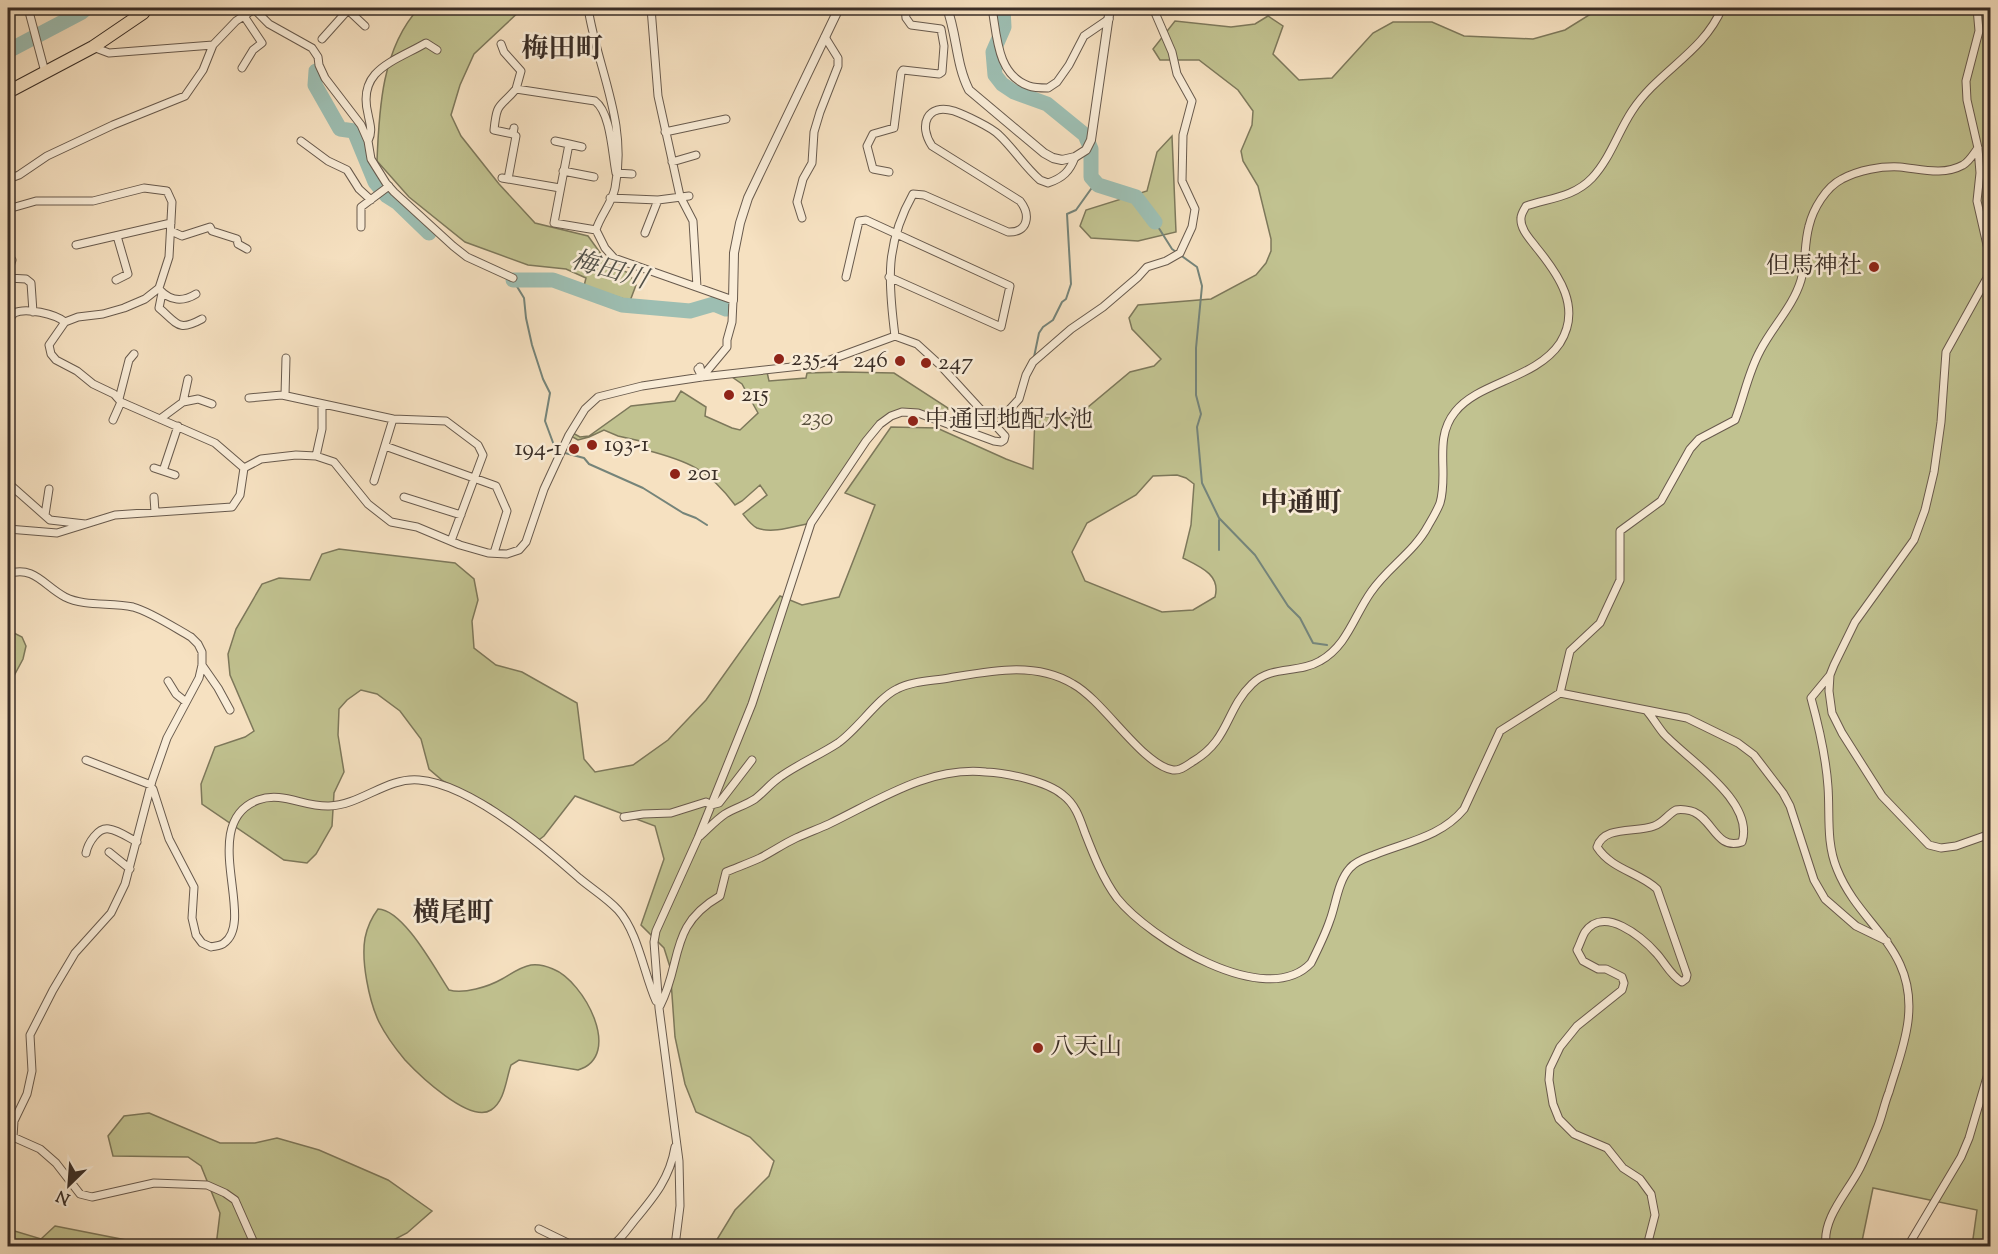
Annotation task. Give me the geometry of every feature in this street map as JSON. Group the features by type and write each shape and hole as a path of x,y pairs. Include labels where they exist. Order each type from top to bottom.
{"highway":[{"path":"8,92 93,47 147,8"}],"street":[{"path":"28,8 43,57 45,72"},
{"path":"8,179 19,175 47,156 103,129 184,96 203,70 213,45 236,21 255,8 269,24 312,48 318,57"},
{"path":"588,8 617,124 619,151 614,191 596,230"},
{"path":"651,8 658,96 680,196 693,221 697,287"},
{"path":"702,376 717,362 727,347 732,322 734,253 748,198 839,8"},
{"path":"889,172 873,169 867,146 873,134 894,128 901,73 903,70 939,74 942,72 944,46 941,29 911,25 906,18 905,8"},
{"path":"947,8 953,24 963,78 969,90 1044,153 1062,160 1075,157 1086,150 1091,140 1110,8"},
{"path":"992,8 1001,58 1010,74 1029,87 1048,88 1057,82 1084,36 1109,19"},
{"path":"979,409 996,414 1008,411 1019,399 1026,375 1033,362 1071,329 1103,307 1138,278 1147,267 1166,261 1180,253 1188,237 1195,209 1182,181 1183,135 1192,100 1177,74 1172,52 1153,8"},
{"path":"698,838 723,815 753,800 782,776 835,745 896,689 915,683 998,670 1021,669 1059,676 1078,686 1106,711 1137,747 1173,770 1181,769 1213,747 1241,697 1260,677 1272,672 1305,667 1324,659 1351,630 1370,593 1426,531 1440,501 1445,431 1454,412 1468,399 1544,360 1562,340 1570,311 1566,295 1550,263 1522,226 1520,216 1526,206 1568,195 1592,178 1605,160 1632,110 1648,90 1698,45 1712,27 1722,8"},
{"path":"1826,1246 1828,1227 1846,1189 1859,1170 1878,1128 1899,1063 1908,1023 1909,1003 1908,985 1897,957 1851,894 1837,869 1828,824 1827,776 1811,698 1830,675 1855,622 1914,540 1925,510 1934,472 1941,422 1946,352 1988,278 1990,258 1977,201 1980,173 1978,148 1967,100 1966,81 1979,31 1977,8"},
{"path":"322,39 348,10 365,26"},
{"path":"242,68 253,50 262,43 244,16"},
{"path":"324,30 318,57 319,65 325,78 361,125 368,141 371,159 389,186 453,246 467,256 513,278"},
{"path":"801,218 797,202 803,179 812,164 814,132 838,66 838,58 825,37"},
{"path":"368,141 372,128 364,98 370,78 426,43 437,50"},
{"path":"501,44 504,52 521,71 516,89 508,99 499,104 496,110 494,130 514,131 516,136 505,178 560,188"},
{"path":"93,47 109,53 213,45"},
{"path":"516,89 595,101 601,106 609,128 616,173"},
{"path":"895,336 889,277 895,232 913,194 924,195 1008,232 1016,232 1026,221 1026,209 1020,201 932,146 924,124 929,116 944,109 956,112 999,134 1040,180 1048,183 1069,171 1075,157"},
{"path":"665,132 726,119"},
{"path":"301,141 328,161 347,170 359,189 371,200"},
{"path":"555,141 582,147"},
{"path":"568,144 554,223 596,230"},
{"path":"1560,693 1570,651 1600,623 1620,580 1620,531 1661,501 1690,448 1699,439 1735,420 1760,349 1785,312 1801,281 1809,225 1825,194 1842,179 1872,169 1899,167 1940,172 1964,165 1978,148"},
{"path":"672,162 696,155"},
{"path":"563,171 589,179"},
{"path":"616,173 633,174"},
{"path":"361,228 361,207 389,186"},
{"path":"8,209 36,201 93,201 144,188 167,192 172,202 169,257 160,290 159,308 181,326 187,327 202,319"},
{"path":"610,198 658,200 689,196"},
{"path":"645,234 658,200"},
{"path":"846,277 859,221 866,220 1010,286 1001,327 889,277"},
{"path":"76,245 171,227 182,236 210,227 212,231 237,239 238,244 247,249"},
{"path":"596,230 605,248 614,258 733,300"},
{"path":"116,280 128,274 117,236"},
{"path":"12,260 9,278 28,275 33,288 33,312"},
{"path":"160,290 177,300 190,298 196,294"},
{"path":"160,290 124,308 103,314 78,317 65,322 49,345 51,354 56,360 77,371 93,384 114,394 120,400 215,443 244,468"},
{"path":"8,320 15,313 33,312 51,314 65,322"},
{"path":"244,468 261,459 296,455 316,456 334,462 368,504 391,522 417,527 451,541 494,553 507,554 519,550 526,542 544,489 569,435 585,409 597,395 676,383 702,376 732,375 758,368 819,364 895,336 917,344 940,365 1005,436 1001,442 994,441 918,413 902,412 891,416 880,424 850,464 808,529 762,676 698,838 656,931 654,942 659,1008 679,1161 680,1206 675,1246"},
{"path":"112,420 120,400 129,360 134,354"},
{"path":"285,395 286,358"},
{"path":"699,368 702,376"},
{"path":"183,402 188,379"},
{"path":"249,398 285,395 393,419 446,421 478,445 483,455 451,541"},
{"path":"160,419 183,402 198,399 212,404"},
{"path":"316,456 322,429 322,404"},
{"path":"374,481 393,419"},
{"path":"163,471 177,426"},
{"path":"385,446 496,486 507,511 494,553"},
{"path":"154,468 175,475"},
{"path":"8,529 57,533 115,515 232,507 240,495 244,468"},
{"path":"8,483 50,520 88,524"},
{"path":"45,515 49,489"},
{"path":"154,497 155,512"},
{"path":"404,497 460,515"},
{"path":"8,574 15,571 26,572 40,578 63,596 76,602 137,608 191,637 202,652 199,678 167,738 152,783 125,884 111,913 75,953 52,990 30,1035 32,1071 27,1094 14,1121 13,1137 40,1149 56,1162 80,1194 92,1197 154,1183 207,1185 220,1190 235,1200 254,1243 259,1246"},
{"path":"202,665 230,710"},
{"path":"1830,675 1829,691 1832,713 1882,796 1929,845 1941,848 1980,839 1990,834"},
{"path":"168,681 176,694 186,702"},
{"path":"659,1008 666,995 683,935 696,913 720,896 726,872 760,858 795,838 900,788 956,772 985,771 1030,779 1062,793 1073,805 1103,876 1118,898 1130,911 1188,954 1225,971 1254,978 1278,978 1295,974 1311,963 1331,919 1337,895 1349,868 1361,860 1417,841 1441,829 1457,817 1464,809 1500,731 1560,693 1687,718 1738,743 1754,755 1790,806 1814,880 1825,899 1856,927 1887,941"},
{"path":"1647,711 1664,734 1717,783 1740,815 1745,831 1742,842 1734,845 1722,840 1695,813 1679,809 1662,823 1654,826 1611,833 1598,843 1597,847 1611,864 1650,882 1657,889 1686,979 1682,982 1676,979 1656,953 1629,930 1613,922 1593,925 1585,932 1577,950 1580,957 1583,962 1622,977 1624,983 1622,990 1577,1026 1560,1047 1550,1068 1549,1080 1553,1104 1559,1119 1574,1134 1607,1148 1623,1168 1640,1179 1651,1194 1655,1215 1647,1246"},
{"path":"86,760 152,783"},
{"path":"624,817 671,813 706,802 711,804 719,802 752,760"},
{"path":"152,783 153,794 169,839 194,887 192,918 196,935 201,943 211,948 223,944 230,937 234,924 229,843 232,829 241,810 257,800 274,796 318,805 344,804 361,799 394,783 419,780 439,784 476,801 516,826 618,910 631,930 659,1008"},
{"path":"86,853 94,837 101,831 109,829 137,842"},
{"path":"1980,839 1990,843"},
{"path":"110,852 130,869"},
{"path":"1908,1246 1961,1157 1969,1138 1990,1066"},
{"path":"612,1246 663,1185 672,1164 676,1138"},
{"path":"539,1229 574,1246"},
{"path":"268,1246 286,1244 296,1246"}],"green space":[{"path":"419,8 523,8 474,54 460,85 451,115 461,136 499,184 535,223 588,236 609,265 629,273 636,285 630,301 584,286 586,278 566,269 528,265 465,242 409,197 377,161 381,100 390,60 397,41"},
{"path":"1596,8 1990,8 1990,1246 1972,1246 1977,1210 1873,1188 1861,1246 713,1246 735,1210 769,1176 774,1161 750,1137 696,1112 685,1084 675,1037 670,967 664,948 641,925 664,859 655,826 575,796 544,836 536,842 491,805 443,781 429,769 421,739 400,711 377,694 361,690 339,709 338,735 344,772 334,793 332,826 316,854 307,863 284,860 202,804 201,784 215,747 245,737 254,731 230,675 228,654 236,629 262,584 279,578 310,580 322,554 339,549 455,563 474,579 478,600 472,621 474,648 496,665 522,672 577,703 584,759 595,772 633,765 668,740 706,700 780,596 802,605 839,597 875,505 845,493 891,427 937,428 1033,469 1035,416 1069,418 1082,412 1130,372 1154,366 1161,359 1132,329 1129,318 1138,305 1211,299 1256,275 1266,263 1271,251 1271,239 1258,186 1243,161 1241,151 1252,125 1253,111 1238,90 1199,60 1160,60 1153,49 1175,21 1231,27 1255,24 1268,16 1283,26 1273,54 1299,80 1332,78 1373,33 1393,22 1432,22 1464,36 1533,39 1565,30 1594,12","holes":["1177,475 1194,484 1191,525 1183,558 1203,568 1212,577 1216,589 1215,597 1193,610 1162,612 1085,581 1072,552 1087,523 1136,495 1153,476"]},
{"path":"1172,136 1176,232 1138,241 1091,238 1080,226 1086,210 1147,191 1157,152"},
{"name":"230","path":"767,372 769,381 806,378 807,373 894,373 948,408 944,422 902,412 880,424 811,523 777,530 757,528 743,514 767,495 760,485 735,505 716,483 696,468 674,458 646,450 640,441 604,430 589,437 578,440 569,435 571,432 580,437 589,436 631,406 675,401 681,391 706,407 705,416 740,430 758,413 742,384 732,377"},
{"path":"8,630 22,637 26,646 23,659 8,687"},
{"path":"378,909 398,919 408,930 449,990 462,991 483,987 531,965 548,967 565,976 587,1003 594,1019 598,1035 598,1050 591,1062 578,1070 519,1060 511,1065 499,1101 491,1110 482,1112 471,1110 445,1096 405,1060 388,1037 375,1013 367,981 364,947 368,927"},
{"path":"149,1113 220,1143 255,1143 277,1138 319,1150 388,1180 432,1211 407,1233 382,1246 216,1246 220,1213 201,1166 188,1157 113,1156 108,1136 124,1116"},
{"path":"55,1226 126,1240 134,1246 8,1246 8,1229 41,1239"}],"waterway":[{"path":"8,51 87,8"},
{"path":"1003,8 1004,27 993,52 995,75 1002,84 1014,92 1047,104 1085,135 1091,149 1091,177 1098,185 1136,197 1155,222"},
{"name":"梅田川","path":"316,71 315,85 340,129 354,131 375,182 387,196 398,203 429,233"},
{"path":"1034,357 1039,333 1053,320 1062,302 1066,299 1071,284 1067,214 1076,210 1096,182"},
{"path":"1155,222 1172,249 1197,267 1202,286 1196,348 1196,395 1201,414 1197,427 1202,483 1219,518 1255,555 1288,606 1300,618 1313,643 1327,645"},
{"path":"513,280 524,298 532,345 550,393 545,421 555,448"},
{"name":"梅田川","path":"513,280 553,280 622,305 690,311 714,304 726,309"},
{"path":"565,453 584,458 589,464 643,488 707,525"},
{"path":"1219,520 1219,550"}],"place":[{"name":"但馬神社","path":"1874,267"},
{"name":"235-4","path":"779,359"},
{"name":"246","path":"900,361"},
{"name":"247","path":"926,363"},
{"name":"215","path":"729,395"},
{"name":"中通団地配水池","path":"913,421"},
{"name":"193-1","path":"592,445"},
{"name":"194-1","path":"574,449"},
{"name":"201","path":"675,474"},
{"name":"八天山","path":"1038,1048"}],"district":[{"name":"梅田町","path":"562,50"},
{"name":"中通町","path":"1301,504"},
{"name":"横尾町","path":"453,914"}]}
